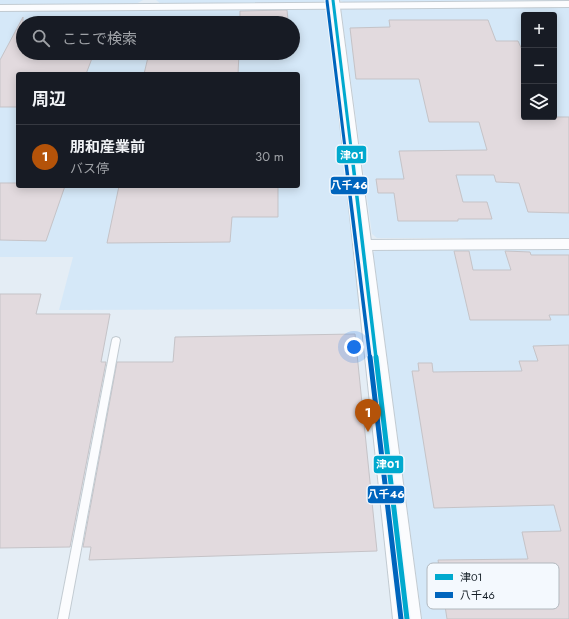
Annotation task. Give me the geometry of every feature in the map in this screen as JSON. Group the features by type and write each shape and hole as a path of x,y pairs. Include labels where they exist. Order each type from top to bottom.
{"street":[{"path":"0,8 146,3 569,4"},
{"path":"333,3 407,619"},
{"path":"363,245 569,244"}],"lane":[{"path":"63,619 116,340"}],"shaded area":[{"path":"0,0 143,0 136,4 0,4"},
{"path":"156,0 327,1 320,4 161,4"},
{"path":"339,0 569,0 343,2"},
{"path":"569,6 569,239 477,240 459,238 377,238 372,234 341,10 344,8"},
{"path":"320,8 327,12 360,309 59,310 73,257 0,257 0,11"},
{"path":"569,249 569,619 422,619 372,254 376,250"}],"building":[{"path":"287,10 288,16 240,16 240,11"},
{"path":"389,20 488,20 496,41 518,41 521,48 521,120 557,120 557,117 569,117 569,213 528,212 519,183 496,182 494,175 456,175 463,202 487,202 492,219 458,219 458,221 398,221 394,193 378,193 376,179 404,179 399,151 487,150 479,122 429,122 419,79 356,79 350,28 390,27"},
{"path":"16,30 16,60 91,60 87,72 16,72 16,107 0,107 0,60"},
{"path":"147,60 239,60 238,72 144,72"},
{"path":"0,183 16,183 16,188 64,188 46,241 0,240"},
{"path":"119,188 278,188 278,217 232,217 230,242 107,243"},
{"path":"454,251 469,251 473,270 511,270 505,251 530,252 531,255 569,255 569,315 549,315 551,320 470,320"},
{"path":"0,294 41,294 36,314 110,314 101,362 106,362 70,547 0,548"},
{"path":"355,334 377,551 89,560 91,547 83,547 117,362 173,362 175,337"},
{"path":"569,345 569,619 447,619 445,609 559,609 559,563 438,563 438,560 528,559 522,532 561,531 554,505 434,508 412,371 419,371 418,363 432,363 433,372 522,371 519,361 538,361 533,346"}],"transit line":[{"name":"津01","path":"333,0 407,619"},
{"name":"八千46","path":"327,1 401,619"}],"place":[{"name":"朋和産業前","path":"368,432"}]}
